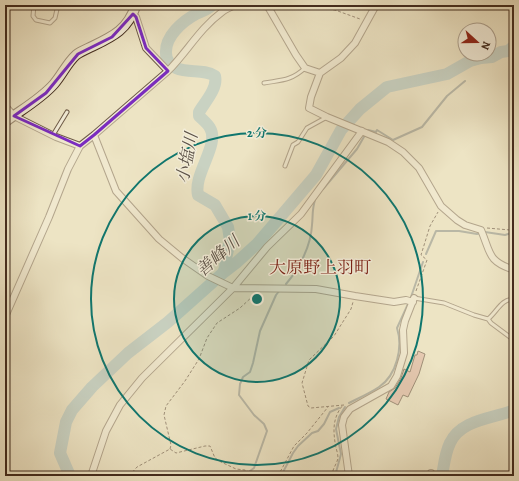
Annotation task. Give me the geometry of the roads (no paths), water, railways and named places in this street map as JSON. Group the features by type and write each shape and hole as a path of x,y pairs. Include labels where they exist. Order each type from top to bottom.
{"main road":[{"path":"5,122 55,84 71,60 78,54 112,37 123,28 136,5"}],"street":[{"path":"5,318 68,169 80,146 170,70 201,32 222,12 235,5"},
{"path":"267,5 305,68 320,73"},
{"path":"376,5 355,43 341,58 320,73 311,97 309,108 388,142 404,152 419,168 441,206 456,220 482,232 490,254 497,263 514,270"},
{"path":"132,14 136,17 146,48 170,70"},
{"path":"5,106 14,116 80,146"},
{"path":"91,476 106,431 120,405 142,378 231,287 267,247 301,214 360,130"},
{"path":"94,135 116,191 159,239 182,258 208,276 231,287 316,289 394,302 414,300 405,321 403,330 404,353 397,376 391,386 352,408 344,417 342,425 351,475"}],"lane":[{"path":"34,5 32,16 36,20 50,23 55,18 58,5"},
{"path":"264,83 285,80 297,75 305,68"},
{"path":"53,135 67,112"},
{"path":"285,166 293,145 298,142 307,128 327,117"},
{"path":"488,319 501,304 512,298 514,299"},
{"path":"414,300 444,303 488,319 491,323 514,340"}],"waterway":[{"name":"小塩川","path":"212,5 191,17 176,30 168,41 166,53 169,62 176,68 186,71 206,72 215,76 215,85 213,90 199,112 199,116 210,128 212,143 197,187 198,195 215,205 228,227 230,240 223,273"},
{"name":"善峰川","path":"70,476 60,453 66,422 72,410 92,387 128,353 168,322 257,244 316,175 341,130 360,109 387,87 447,74 470,61 492,57 501,52 508,51 514,46"},
{"path":"368,130 376,132 377,130 393,140 422,127 447,96 465,81"},
{"path":"323,189 357,149 365,135"},
{"path":"286,284 300,264 307,249 311,233 315,200"},
{"path":"426,254 436,231 459,231 477,234 485,232 505,235 514,232"},
{"path":"411,297 423,262"},
{"path":"260,476 250,471 254,468 267,431 264,424 254,415 239,395 240,384 243,377 250,372 260,331 276,295 280,290"},
{"path":"349,403 379,387 390,375 399,352 399,335 397,328 408,304"},
{"path":"335,476 341,454 336,429 339,417 345,407"},
{"path":"281,476 298,446 312,433 318,431 324,424 330,412 339,408"},
{"path":"442,476 447,451 455,435 470,424 514,410"}],"district":[{"name":"大原野上羽町","path":"320,267"}]}
